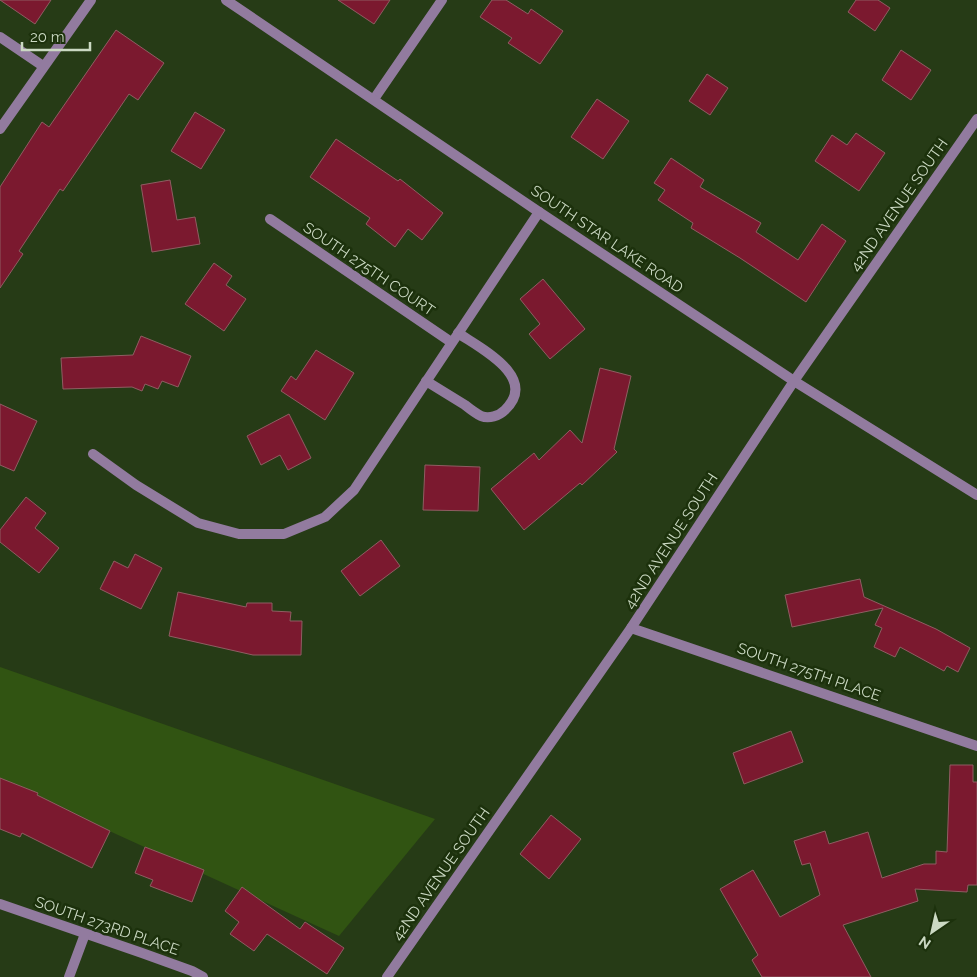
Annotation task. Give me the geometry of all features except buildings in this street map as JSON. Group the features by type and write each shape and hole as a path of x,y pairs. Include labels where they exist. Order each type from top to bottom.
{"street":[{"path":"0,129 91,0"},
{"name":"SOUTH STAR LAKE ROAD","path":"226,0 539,212 794,381 977,495"},
{"path":"374,99 442,0"},
{"path":"0,37 43,66"},
{"name":"42ND AVENUE SOUTH","path":"387,977 631,628 794,381 977,119"},
{"path":"93,454 136,485 198,523 239,534 284,534 325,517 354,490 539,212"},
{"name":"SOUTH 275TH COURT","path":"270,220 451,342"},
{"path":"426,381 481,416 493,417 510,406 515,388 514,379 509,370 458,333"},
{"name":"SOUTH 275TH PLACE","path":"631,628 977,746"},
{"name":"SOUTH 273RD PLACE","path":"0,904 192,971 203,977"},
{"path":"69,977 85,934"}],"green space":[{"path":"0,667 435,819 339,936 0,781"}]}
